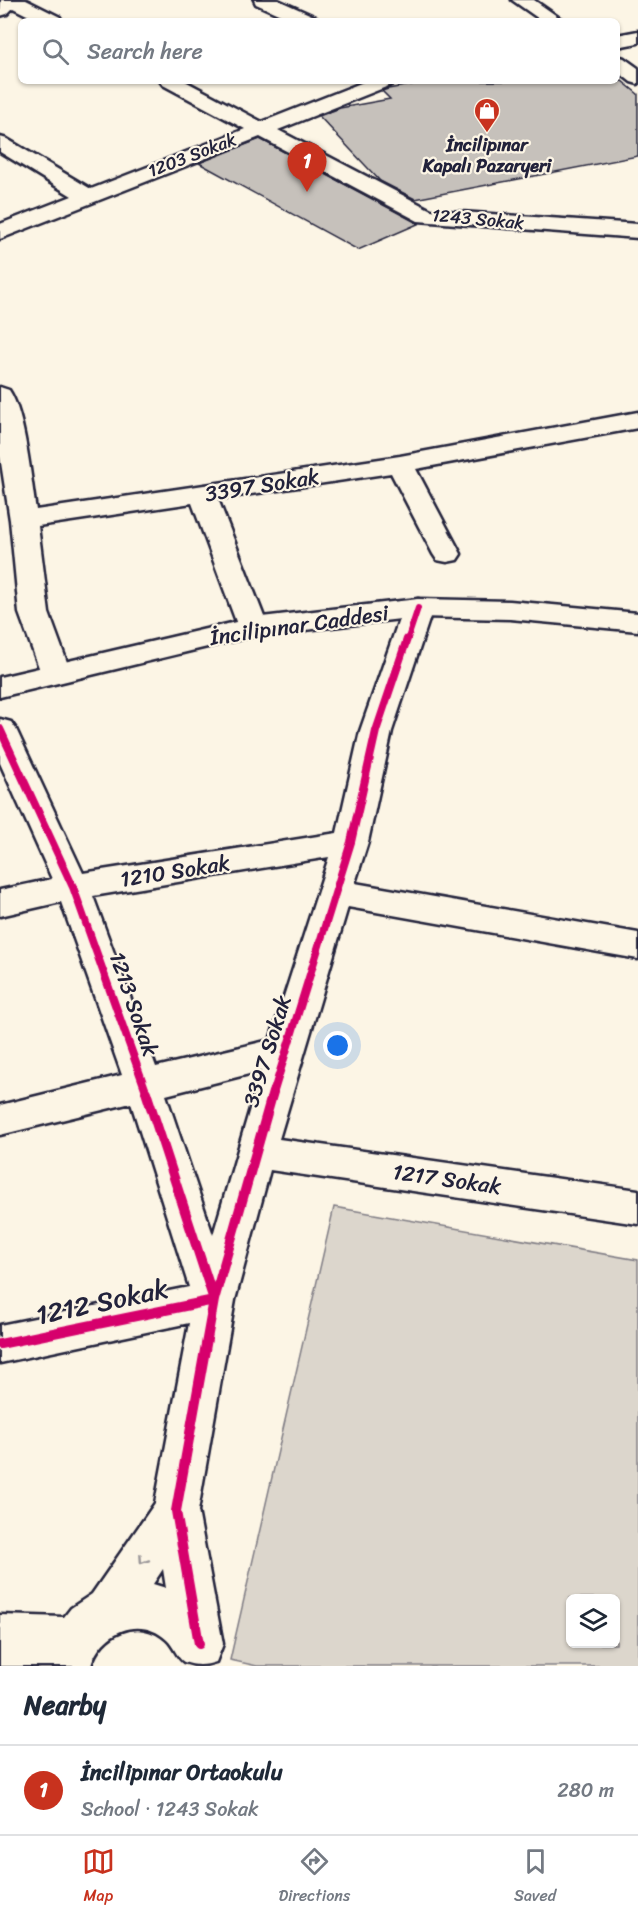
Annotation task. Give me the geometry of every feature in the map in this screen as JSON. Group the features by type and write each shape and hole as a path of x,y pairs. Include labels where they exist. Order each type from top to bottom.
{"street":[{"path":"0,10 12,0 47,18"},
{"path":"263,0 302,18"},
{"path":"521,0 550,18"},
{"path":"620,40 638,37"},
{"path":"620,64 638,78"},
{"name":"1243 Sokak","path":"176,84 426,216 638,231"},
{"name":"1203 Sokak","path":"0,232 376,84"},
{"path":"0,143 88,196"},
{"path":"0,394 4,426 24,520 34,613 56,673"},
{"name":"3397 Sokak","path":"24,520 400,464 638,420"},
{"path":"400,464 447,554"},
{"path":"202,494 253,627"},
{"name":"3397 Sokak","path":"176,1511 213,1300 285,1051 351,842 376,732 418,608"},
{"name":"İncilipınar Caddesi","path":"0,687 253,627 418,608 510,610 638,622"},
{"name":"1213 Sokak","path":"0,729 74,887 144,1086 213,1300"},
{"name":"1210 Sokak","path":"0,903 74,887 351,842"},
{"path":"335,892 638,945"},
{"path":"0,1120 285,1051"},
{"name":"1217 Sokak","path":"255,1152 637,1198"},
{"name":"1212 Sokak","path":"0,1344 213,1300"},
{"path":"84,1639 176,1511"},
{"path":"176,1511 201,1655"},
{"path":"0,1639 84,1639 130,1604 151,1605 171,1612 187,1625 201,1655"},
{"path":"0,1648 20,1666"}],"shaded area":[{"path":"334,1207 638,1260 638,1666 257,1666 230,1660"}],"building":[{"name":"İncilipınar Kapalı Pazaryeri","path":"622,81 638,94 638,156 415,199 380,181 319,116 340,108 390,99 382,91 415,84 620,84"},
{"path":"260,139 420,223 358,250 199,163"}],"cycle path":[{"path":"199,1644 176,1511 214,1300 285,1051 351,842 376,731 418,608"},
{"path":"0,729 73,887 144,1086 214,1300 0,1344"}],"place":[{"name":"İncilipınar Kapalı Pazaryeri","path":"487,134"},
{"name":"İncilipınar Ortaokulu","path":"307,192"}]}
